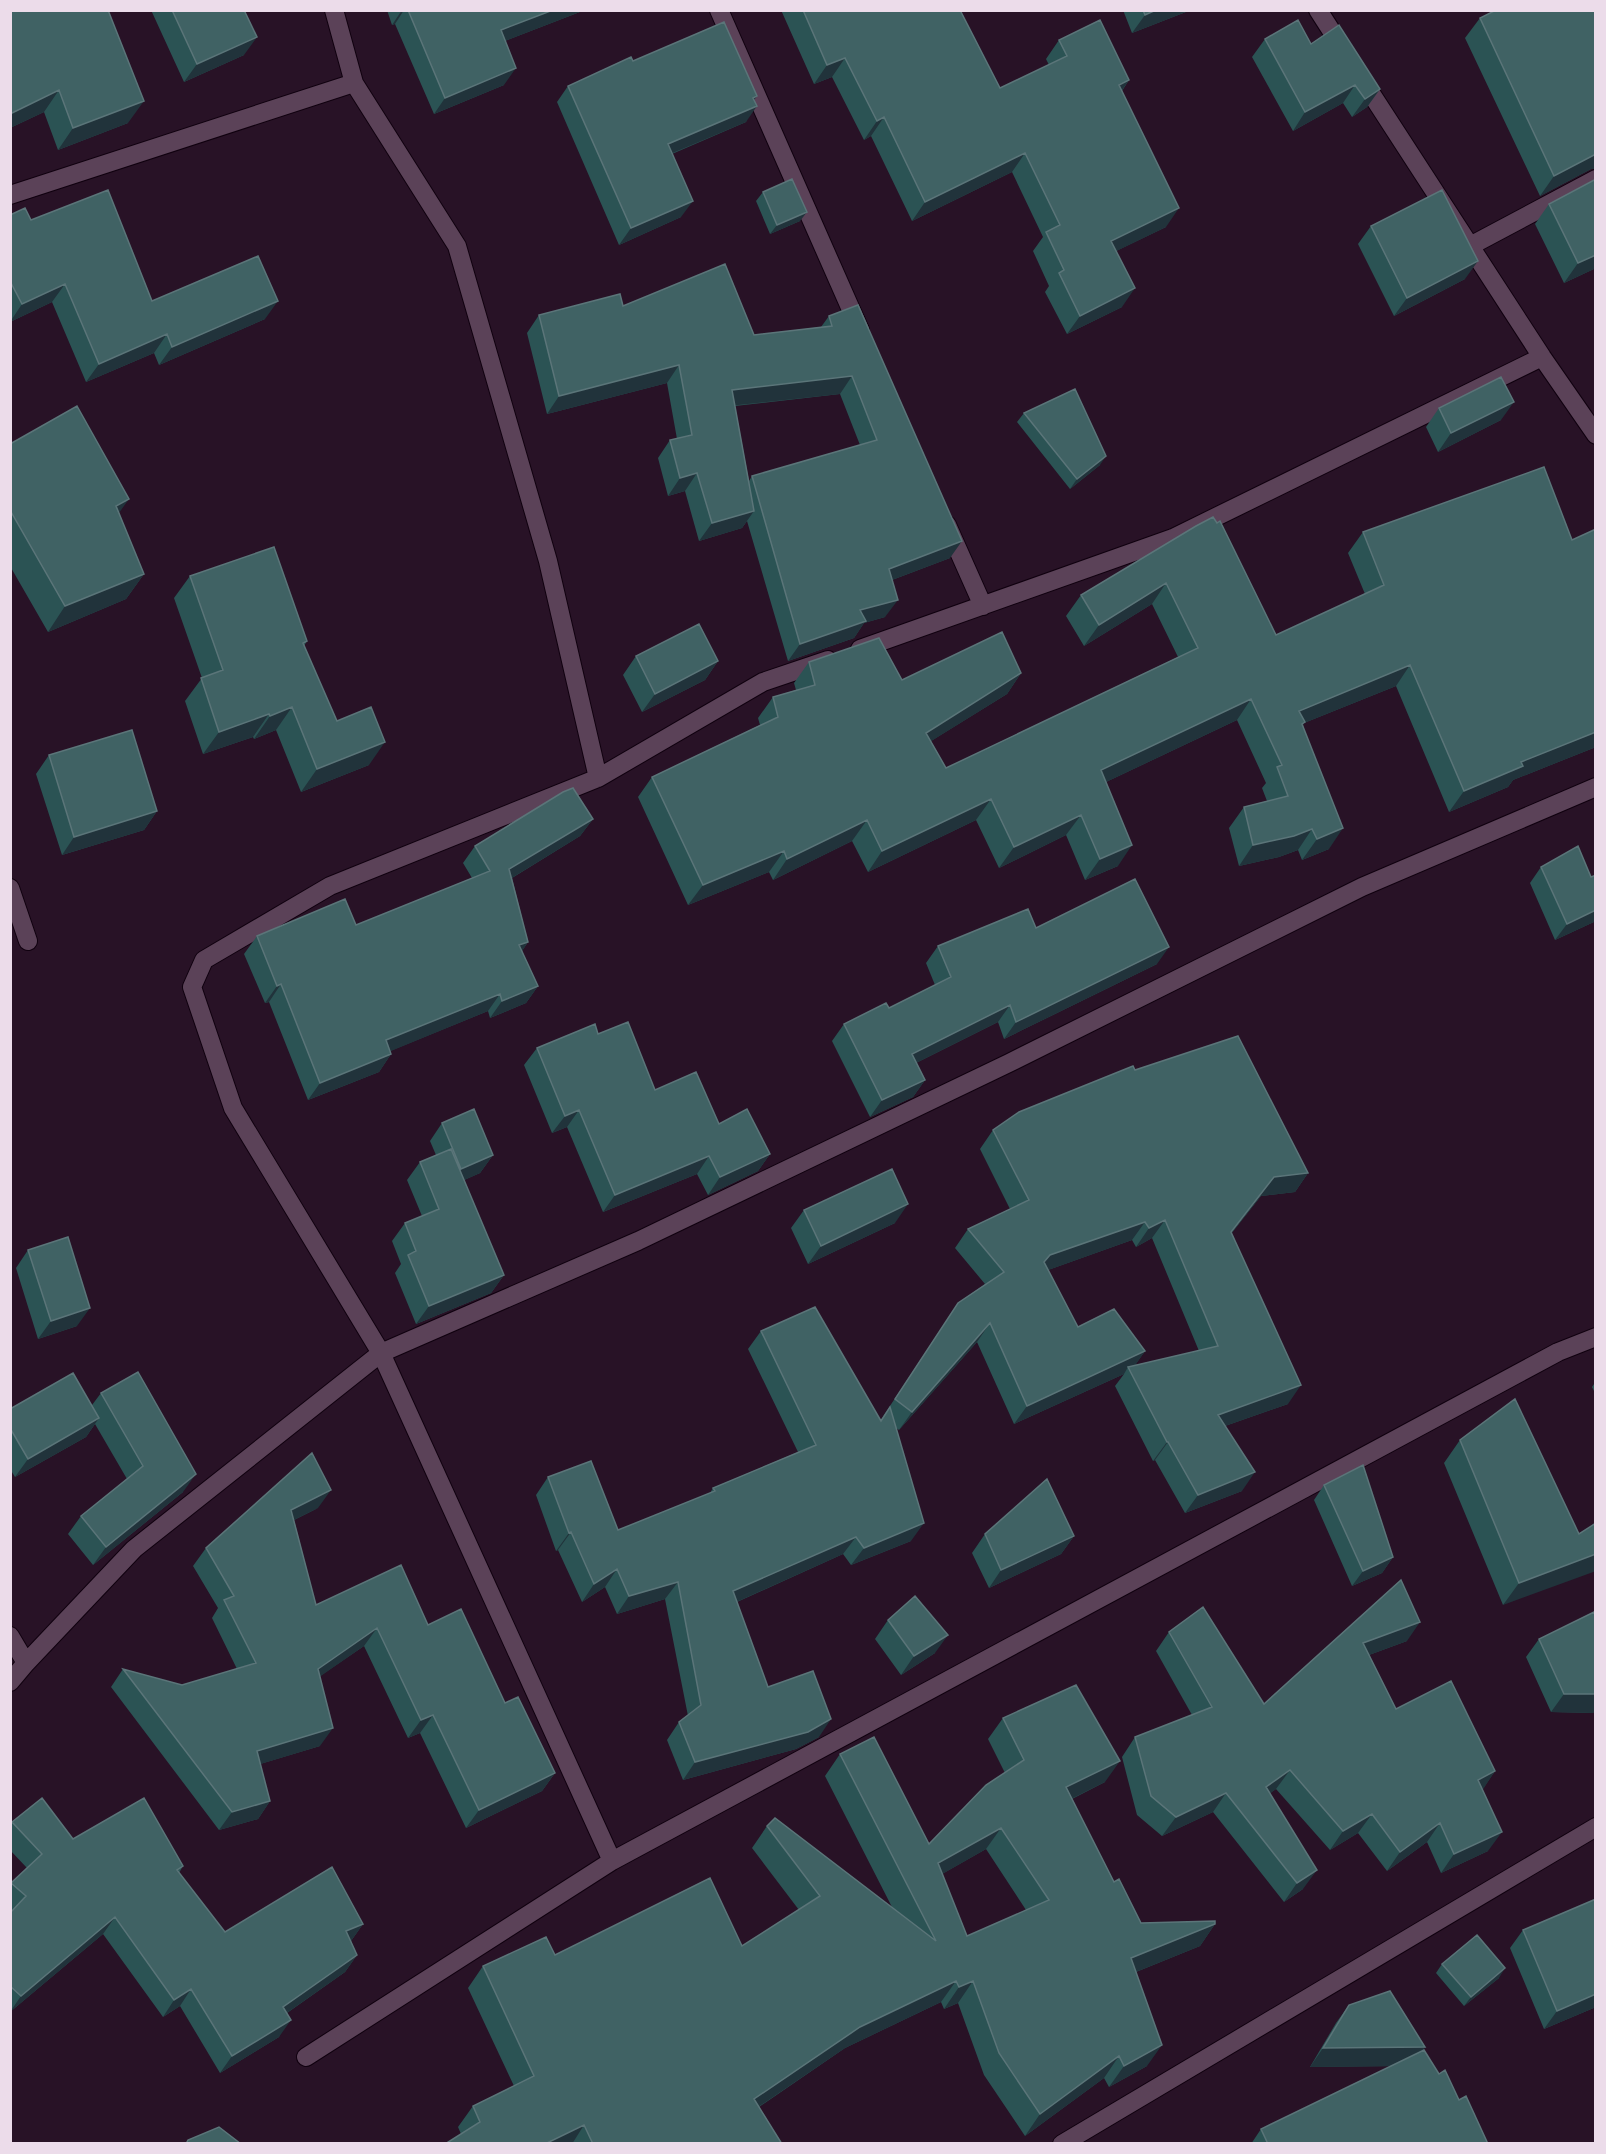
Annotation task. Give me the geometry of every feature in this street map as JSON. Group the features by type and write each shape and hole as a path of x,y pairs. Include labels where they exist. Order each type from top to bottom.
{"street":[{"path":"334,10 354,83 457,246 548,561 598,778"},
{"path":"719,10 867,346"},
{"path":"1318,10 1542,357 1596,435"},
{"path":"10,195 354,83"},
{"path":"1470,246 1596,179"},
{"path":"612,1861 381,1353 233,1108 192,987 204,960 330,886 598,778 763,682 1173,538 1542,357"},
{"path":"939,508 982,606"},
{"path":"10,1682 134,1549 381,1353 638,1241 1009,1063 1362,886 1596,787"},
{"path":"10,888 28,941"},
{"path":"306,2057 612,1861 1558,1352 1596,1337"},
{"path":"10,1636 26,1663"},
{"path":"1062,2144 1596,1827"}],"building":[{"path":"10,10 108,10 144,101 73,128 59,90 10,114"},
{"path":"172,10 244,10 257,37 197,64"},
{"path":"408,10 553,10 501,30 516,68 445,98"},
{"path":"803,10 960,10 1000,88 1067,56 1059,40 1100,20 1129,80 1119,85 1179,208 1111,241 1135,288 1080,316 1059,273 1064,270 1046,232 1060,225 1025,153 925,202 884,117 877,121 845,58 827,65"},
{"path":"1143,10 1156,10 1145,15"},
{"path":"1496,10 1596,10 1596,154 1554,176 1480,18"},
{"path":"1298,20 1311,44 1339,25 1380,89 1365,99 1355,85 1305,112 1265,39"},
{"path":"724,22 757,96 753,98 757,106 668,144 693,201 631,228 568,86 631,57 633,61"},
{"path":"792,179 807,212 777,225 763,192"},
{"path":"1596,179 1596,255 1578,263 1549,204"},
{"path":"108,190 152,301 258,256 278,301 172,347 167,334 99,364 65,284 22,304 10,281 10,215 25,208 31,220"},
{"path":"1442,190 1478,261 1407,298 1371,226"},
{"path":"725,264 754,335 832,326 829,316 858,305 962,541 889,569 898,600 860,610 866,621 800,644 752,476 877,440 852,376 732,390 754,511 712,523 697,473 680,478 670,440 692,435 679,365 559,396 539,315 620,294 623,306"},
{"path":"1501,377 1514,402 1451,433 1439,408"},
{"path":"1075,389 1106,456 1077,479 1024,413"},
{"path":"77,406 129,499 116,506 144,574 65,606 10,510 10,444"},
{"path":"1544,467 1572,540 1596,529 1596,732 1521,762 1523,766 1464,791 1410,665 1299,711 1343,828 1317,839 1312,829 1294,836 1253,845 1244,807 1288,796 1277,767 1282,765 1251,699 1101,770 1132,845 1100,859 1081,815 1014,847 991,799 882,851 867,820 787,859 784,851 703,885 652,777 778,717 773,697 815,685 809,662 879,638 902,680 1002,632 1021,673 926,733 946,768 1198,648 1166,583 1099,625 1081,595 1213,517 1217,523 1220,521 1276,635 1384,585 1363,532"},
{"path":"274,547 307,641 303,643 337,721 371,707 385,742 317,769 292,707 219,732 201,678 223,670 190,576"},
{"path":"699,624 718,661 655,694 636,656"},
{"path":"132,730 157,811 74,837 49,755"},
{"path":"573,788 593,819 509,869 528,942 519,945 538,986 502,1001 500,994 386,1040 391,1054 320,1083 281,984 277,986 257,936 345,899 356,925 490,871 475,846"},
{"path":"1578,846 1591,877 1596,875 1596,910 1567,924 1541,867"},
{"path":"1135,879 1169,947 1016,1022 1010,1005 912,1054 925,1080 882,1100 844,1024 886,1003 889,1008 951,977 938,946 1028,909 1036,928"},
{"path":"628,1022 655,1090 696,1072 719,1124 747,1109 770,1154 720,1177 709,1156 615,1195 579,1110 565,1116 537,1048 595,1024 598,1034"},
{"path":"1238,1036 1308,1173 1274,1177 1231,1232 1301,1385 1218,1415 1255,1472 1198,1495 1128,1367 1218,1346 1165,1220 1149,1228 1145,1222 1050,1255 1044,1262 1078,1327 1114,1309 1145,1351 1027,1406 990,1323 912,1412 895,1399 958,1303 1004,1272 968,1229 1029,1200 993,1130 1019,1112 1133,1066 1135,1070"},
{"path":"474,1109 493,1155 461,1169 442,1123"},
{"path":"451,1149 504,1275 429,1306 408,1255 416,1251 405,1223 439,1209 420,1162"},
{"path":"892,1169 908,1204 821,1246 804,1210"},
{"path":"68,1237 90,1308 51,1321 28,1250"},
{"path":"815,1307 881,1421 890,1407 924,1523 864,1548 856,1537 733,1591 768,1687 813,1671 831,1719 808,1732 695,1762 679,1722 701,1705 678,1582 629,1596 617,1569 594,1584 571,1532 569,1533 548,1477 591,1461 618,1530 715,1491 713,1488 816,1445 761,1331"},
{"path":"138,1372 196,1474 106,1547 81,1516 143,1466 101,1393"},
{"path":"73,1373 99,1418 28,1459 10,1428 10,1409"},
{"path":"1515,1399 1579,1534 1596,1523 1596,1554 1519,1583 1460,1440"},
{"path":"312,1453 331,1490 291,1510 316,1605 401,1565 428,1625 461,1609 505,1703 518,1697 555,1773 479,1810 433,1715 421,1720 377,1628 318,1669 333,1728 257,1751 270,1801 232,1812 123,1669 182,1685 256,1663 224,1600 234,1596 206,1548"},
{"path":"1363,1465 1393,1557 1363,1571 1324,1485"},
{"path":"1047,1479 1074,1536 1001,1570 985,1534"},
{"path":"1401,1580 1420,1622 1363,1643 1396,1709 1451,1681 1495,1771 1478,1780 1502,1832 1454,1854 1440,1823 1400,1852 1372,1814 1343,1831 1290,1770 1266,1787 1317,1870 1297,1883 1226,1793 1176,1817 1151,1796 1135,1737 1212,1707 1169,1632 1203,1607 1264,1704"},
{"path":"915,1596 948,1635 914,1656 888,1620"},
{"path":"1594,1612 1596,1615 1596,1694 1564,1694 1539,1639"},
{"path":"1076,1685 1120,1761 1066,1787 1114,1882 1119,1879 1141,1923 1215,1921 1215,1924 1131,1958 1162,2045 1124,2066 1119,2056 1040,2114 999,2053 973,1981 959,1987 956,1981 860,2027 754,2099 782,2144 593,2144 584,2125 545,2144 445,2144 480,2122 473,2106 534,2076 483,1966 546,1937 555,1955 710,1878 742,1946 820,1896 767,1826 775,1818 936,1941 840,1754 874,1737 929,1844 986,1785 1024,1760 1003,1718","holes":["1001,1828 1049,1900 967,1936 938,1863"]},
{"path":"42,1798 73,1839 144,1798 183,1866 177,1870 225,1932 332,1867 363,1924 346,1931 357,1955 283,2007 291,2020 232,2056 191,1989 174,2000 115,1917 21,1996 10,1986 10,1913 26,1896 11,1883 42,1854 12,1822"},
{"path":"1596,1899 1596,1994 1557,2011 1523,1930"},
{"path":"1477,1935 1505,1968 1471,1997 1442,1964"},
{"path":"1390,1991 1425,2047 1323,2048 1349,2005"},
{"path":"1424,2050 1439,2074 1445,2070 1459,2100 1466,2096 1488,2144 1268,2144 1261,2129"},
{"path":"219,2127 241,2144 186,2144 188,2140"}]}
